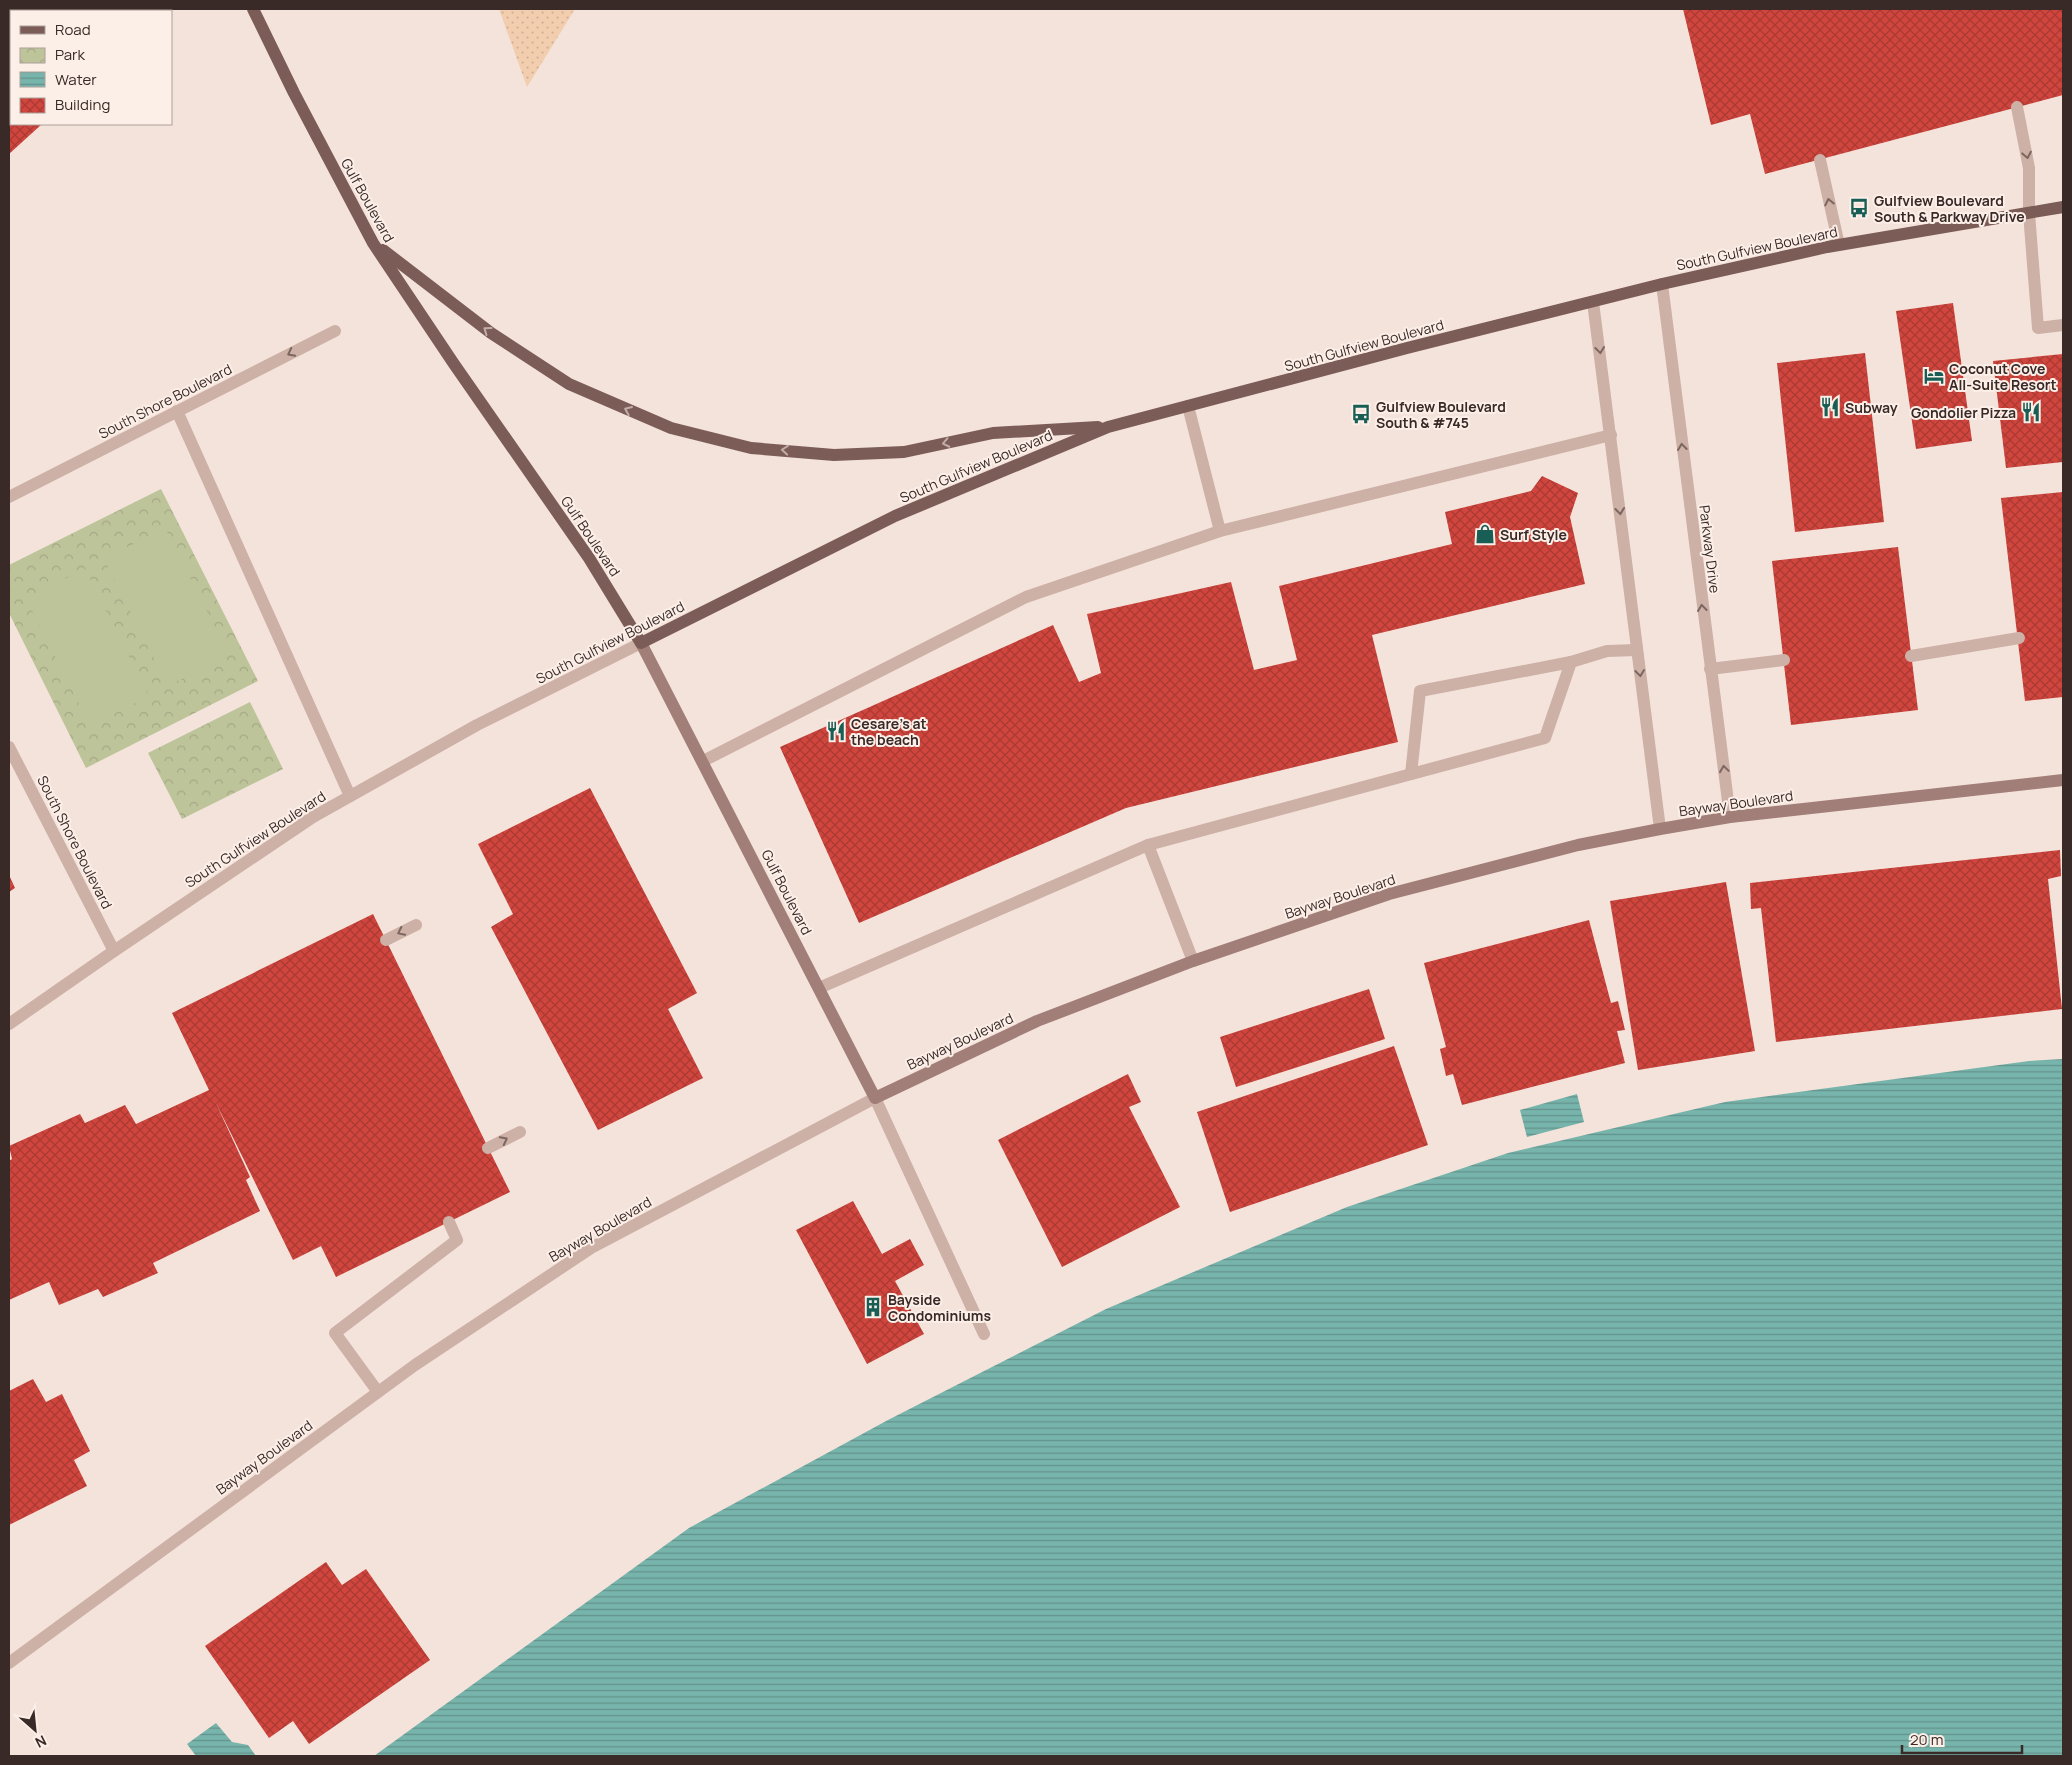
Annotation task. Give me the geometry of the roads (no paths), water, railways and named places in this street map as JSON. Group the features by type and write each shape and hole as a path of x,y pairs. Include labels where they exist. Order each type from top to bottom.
{"main road":[{"name":"Gulf Boulevard","path":"253,9 294,93 373,243 454,364 589,558 641,643"},
{"name":"South Gulfview Boulevard","path":"641,643 894,516 1108,427 1407,348 1662,284 1839,245 2063,207"},
{"path":"373,243 491,333 569,384 671,428 752,448 834,455 904,452 994,433 1108,427"}],"street":[{"path":"2017,107 2029,168 2029,213 2038,328 2063,325"},
{"path":"1820,160 1839,245"},
{"name":"Parkway Drive","path":"1662,284 1730,817"},
{"path":"1593,302 1660,829"},
{"name":"South Shore Boulevard","path":"9,497 335,331"},
{"path":"1188,406 1220,531"},
{"path":"177,411 350,796"},
{"path":"703,761 1026,597 1220,531 1611,435"},
{"path":"1911,656 2019,638"},
{"name":"Gulf Boulevard","path":"641,643 875,1098"},
{"name":"South Gulfview Boulevard","path":"9,1024 114,950 313,817 477,725 641,643"},
{"path":"1411,774 1420,691 1571,662 1607,652 1637,650"},
{"path":"1710,669 1784,660"},
{"path":"819,988 1148,845 1545,738 1571,662"},
{"name":"South Shore Boulevard","path":"9,747 114,950"},
{"name":"Bayway Boulevard","path":"9,1663 378,1392 590,1248 875,1098 1037,1021 1193,961 1389,894 1578,845 1730,817 2063,780"},
{"path":"1148,845 1193,961"},
{"path":"386,940 416,925"},
{"path":"875,1098 984,1334"},
{"path":"488,1148 520,1132"},
{"path":"378,1392 335,1334 457,1240 449,1222"}],"water":[{"path":"2063,1059 2063,1756 374,1756 689,1528 888,1420 1106,1309 1347,1207 1508,1153 1725,1102 2029,1061"},
{"path":"1577,1094 1584,1122 1527,1137 1520,1110"},
{"path":"216,1723 232,1742 248,1745 256,1756 196,1756 187,1744"}],"place":[{"name":"Gulfview Boulevard South & Parkway Drive","path":"1859,208"},
{"name":"Coconut Cove All-Suite Resort","path":"1934,376"},
{"name":"Subway","path":"1830,407"},
{"name":"Gondolier Pizza","path":"2031,412"},
{"name":"Gulfview Boulevard South & #745","path":"1361,414"},
{"name":"Surf Style","path":"1485,534"},
{"name":"Cesare's at the beach","path":"836,731"},
{"name":"Bayside Condominiums","path":"873,1307"}]}
